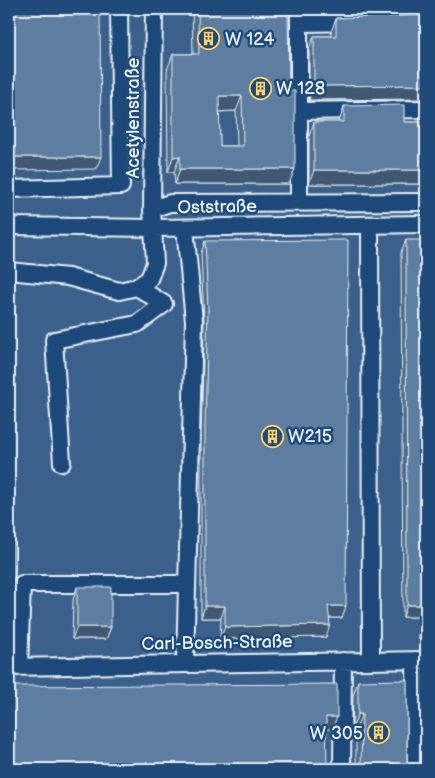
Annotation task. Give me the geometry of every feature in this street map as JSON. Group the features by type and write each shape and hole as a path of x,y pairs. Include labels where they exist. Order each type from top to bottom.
{"street":[{"path":"9,189 121,186 120,9"},
{"name":"Acetylenstraße","path":"137,287 148,279 155,263 152,208 154,9"},
{"path":"300,202 299,16 377,22"},
{"path":"299,111 426,109"},
{"path":"152,208 170,203 426,202"},
{"name":"Oststraße","path":"9,226 185,228 426,224"},
{"path":"370,225 371,660"},
{"path":"185,228 194,321 185,663"},
{"path":"9,271 68,276 119,291 137,287 164,304 192,303"},
{"path":"62,463 54,340 137,324 164,304"},
{"path":"14,667 22,584 187,584"},
{"path":"416,769 421,660"},
{"name":"Carl-Bosch-Straße","path":"14,667 421,660"},
{"path":"342,769 343,661"}],"shaded area":[{"path":"9,9 426,9 426,769 9,769"}],"building":[{"path":"9,9 100,9 101,157 9,157"},
{"name":"W 128","path":"198,9 288,10 289,91 295,91 295,169 180,169 180,156 173,157 173,54 199,54","holes":["219,96 242,96 243,146 220,146"]},
{"path":"426,15 426,85 314,86 314,36 336,36 336,18"},
{"path":"404,105 404,122 426,122 426,170 314,170 314,122 344,122 344,106"},
{"name":"W215","path":"348,240 346,606 328,606 330,625 225,627 225,606 205,606 205,425 208,309 205,241"},
{"path":"406,240 426,240 426,626 424,626 425,605 407,605"},
{"path":"9,487 13,487 13,623 9,623"},
{"path":"77,587 111,587 111,627 77,627"},
{"name":"W 305","path":"407,680 407,769 361,769 362,714 358,714 358,681"},
{"path":"337,684 337,717 326,717 327,769 9,769 9,686"}],"place":[{"name":"W 124","path":"209,39"},
{"name":"W 128","path":"260,88"},
{"name":"W215","path":"272,436"},
{"name":"W 305","path":"379,733"}]}
